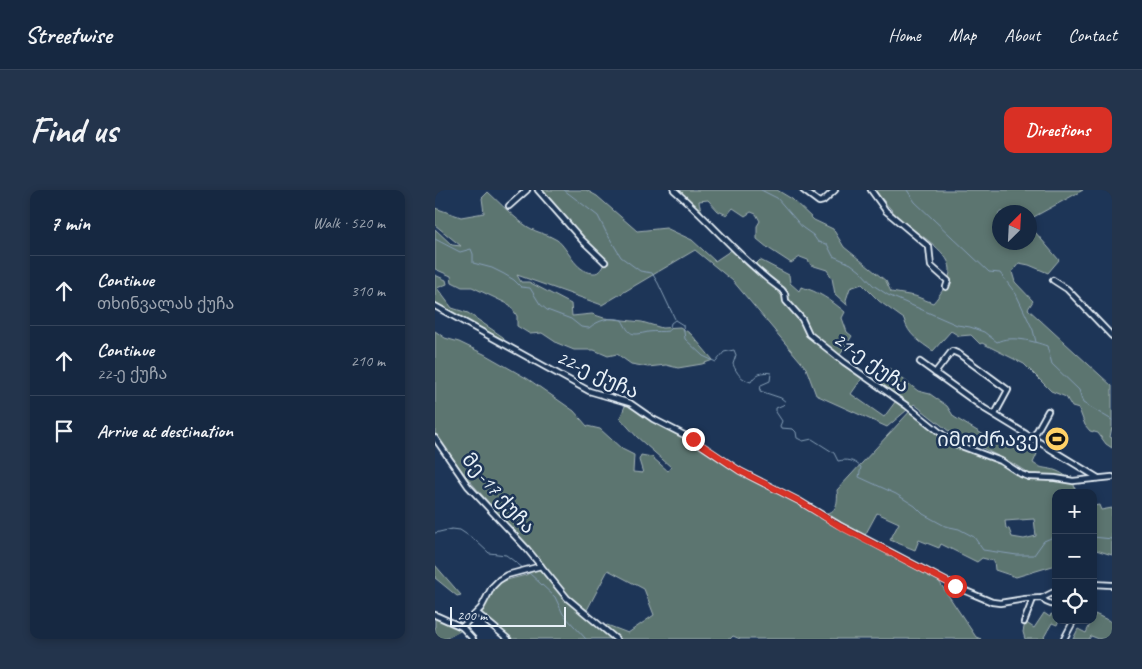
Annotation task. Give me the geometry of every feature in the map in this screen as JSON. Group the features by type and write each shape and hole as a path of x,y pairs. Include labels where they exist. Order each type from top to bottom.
{"street":[{"path":"509,206 527,190"},
{"path":"538,190 582,240 605,262"},
{"name":"21-ე ქუჩა","path":"674,190 695,207 703,218 753,266 782,290 786,301 802,319 809,334 878,388 907,406 953,442 991,456 1029,477 1073,481 1112,477"},
{"path":"803,190 819,202 823,201 835,190"},
{"path":"871,190 887,211 929,246 931,266 948,281 946,286"},
{"path":"1053,280 1067,289 1112,336"},
{"name":"22-ე ქუჩა","path":"435,306 589,390 630,403 653,419 693,439 740,471 799,501 839,526 961,589 992,602 1000,603 1042,598"},
{"path":"935,373 952,351 959,354 1008,390 995,414"},
{"path":"920,362 995,414 1099,479"},
{"path":"1033,438 1048,411"},
{"name":"მე-17 ქუჩა","path":"435,438 468,486 541,566 567,598 616,639"},
{"path":"462,627 477,613 499,580 507,575 541,566"},
{"path":"1097,585 1112,584"},
{"path":"1052,593 1042,598 1052,604"},
{"path":"1024,622 1033,599"},
{"path":"477,613 508,639"},
{"path":"435,615 462,627 473,639"},
{"path":"1064,639 1072,624"}],"green space":[{"path":"540,190 586,190 597,196 637,231 666,228 692,240 715,261 733,249 679,191 777,190 792,199 814,220 833,229 844,247 886,281 891,292 915,296 933,303 942,292 949,278 950,269 948,262 937,248 901,220 875,190 1083,190 1037,215 1037,205 992,205 992,250 1037,250 1037,234 1059,260 1048,273 1019,263 1012,272 1015,282 1033,301 1028,309 1112,386 1112,427 1110,437 1112,438 1112,448 1106,444 1098,433 1090,431 1085,425 1079,409 1072,407 1066,397 1051,391 1024,364 982,343 980,344 971,335 959,336 951,331 933,351 912,334 904,319 879,301 862,284 850,288 846,300 847,305 835,294 832,278 827,270 811,265 808,260 800,257 791,263 768,248 757,239 757,226 760,221 756,214 751,212 745,216 733,208 727,215 718,211 708,200 699,201 701,209 713,226 731,244 756,264 760,260 789,275 790,283 799,291 801,287 813,291 830,300 845,312 842,318 847,332 852,336 840,355 865,374 851,394 884,417 898,398 878,383 889,368 918,391 930,394 947,406 954,417 984,435 1006,444 1011,441 1037,454 1033,463 1036,465 1072,477 1075,489 1052,489 1052,566 1016,577 995,570 994,561 982,558 977,562 941,544 939,548 919,540 915,550 890,540 899,523 877,513 864,537 814,509 826,513 833,511 837,501 837,490 913,408 949,435 1011,465 1029,477 1043,476 1030,474 950,432 914,404 887,427 816,395 806,368 733,281 695,250 602,305 517,275 521,282 529,282 571,304 572,316 592,314 604,318 642,322 662,328 680,327 691,334 713,360 678,368 666,365 648,367 631,364 617,354 608,356 594,350 574,350 557,343 542,333 530,334 517,326 517,316 510,305 472,287 462,287 452,282 451,276 435,269 435,229 452,245 461,246 435,225 435,208 461,217 484,213 482,198 488,192 531,229 557,240 576,264 586,271 598,272 605,261 562,217","holes":["1034,519 1036,536 1024,539 1012,537 1009,529 1006,528 1005,521"]},
{"path":"435,275 446,280 447,284 437,288 452,308 468,313 503,337 504,340 435,304"},
{"path":"435,331 445,338 459,342 484,354 528,379 574,411 587,426 600,429 622,449 634,455 633,472 643,473 639,460 641,455 652,457 668,471 671,467 637,437 620,418 625,406 628,404 641,415 697,444 738,473 796,502 837,527 938,580 976,637 981,639 740,639 733,636 730,639 619,639 604,628 607,625 628,633 654,615 644,589 608,570 587,610 570,599 469,480 435,434"},
{"path":"1097,505 1099,505 1101,510 1112,508 1112,555 1097,550"},
{"path":"435,565 461,595 457,596 435,578"},
{"path":"538,568 564,599 613,639 504,639 476,615 503,581 526,575"},
{"path":"1044,613 1050,617 1052,614 1052,623 1044,637 1046,639 1025,639 1023,632 1025,622 1034,628"},
{"path":"1097,615 1112,622 1112,639 1099,639 1091,636 1089,639 1073,639 1078,629 1086,633 1090,624 1097,624"},
{"path":"435,617 462,630 445,639 435,639"}],"waterway":[{"path":"564,190 598,216 621,257 640,271 652,273 675,319"},
{"path":"761,190 777,198 818,242 827,244 833,256 851,264 873,285 888,295 957,325 984,332 997,342 1015,339 1047,346 1052,364 1079,390 1083,403 1112,420"},
{"path":"907,190 915,202 989,272 1000,273 1016,294 1033,330 1036,342"},
{"path":"435,239 460,252 471,249 473,263 492,268 514,280 521,287 530,288 540,304 547,310 571,319 581,327 589,328 604,320 618,319 622,320 629,331 638,334 669,331 671,323 675,320 683,325 685,339 703,356 716,362 724,352 734,350 736,355 733,364 742,378 751,382 759,374 771,373 770,381 761,385 760,391 781,398 786,402 776,408 776,412 782,421 781,428 793,429 796,432 797,438 803,441 812,439 834,453 838,461 853,461 861,467 859,477 896,494 915,506 923,514 945,526 959,529 974,537 983,550 1017,555 1034,555 1044,541 1052,538"},
{"path":"435,533 452,529 460,530 489,553 506,555 523,568"},
{"path":"1097,537 1112,539"},
{"path":"528,572 555,597 563,614 586,639"}],"place":[{"name":"იმოძრავე","path":"1057,439"}],"route":[{"path":"693,439 740,471 799,501 839,526 955,586"}]}
